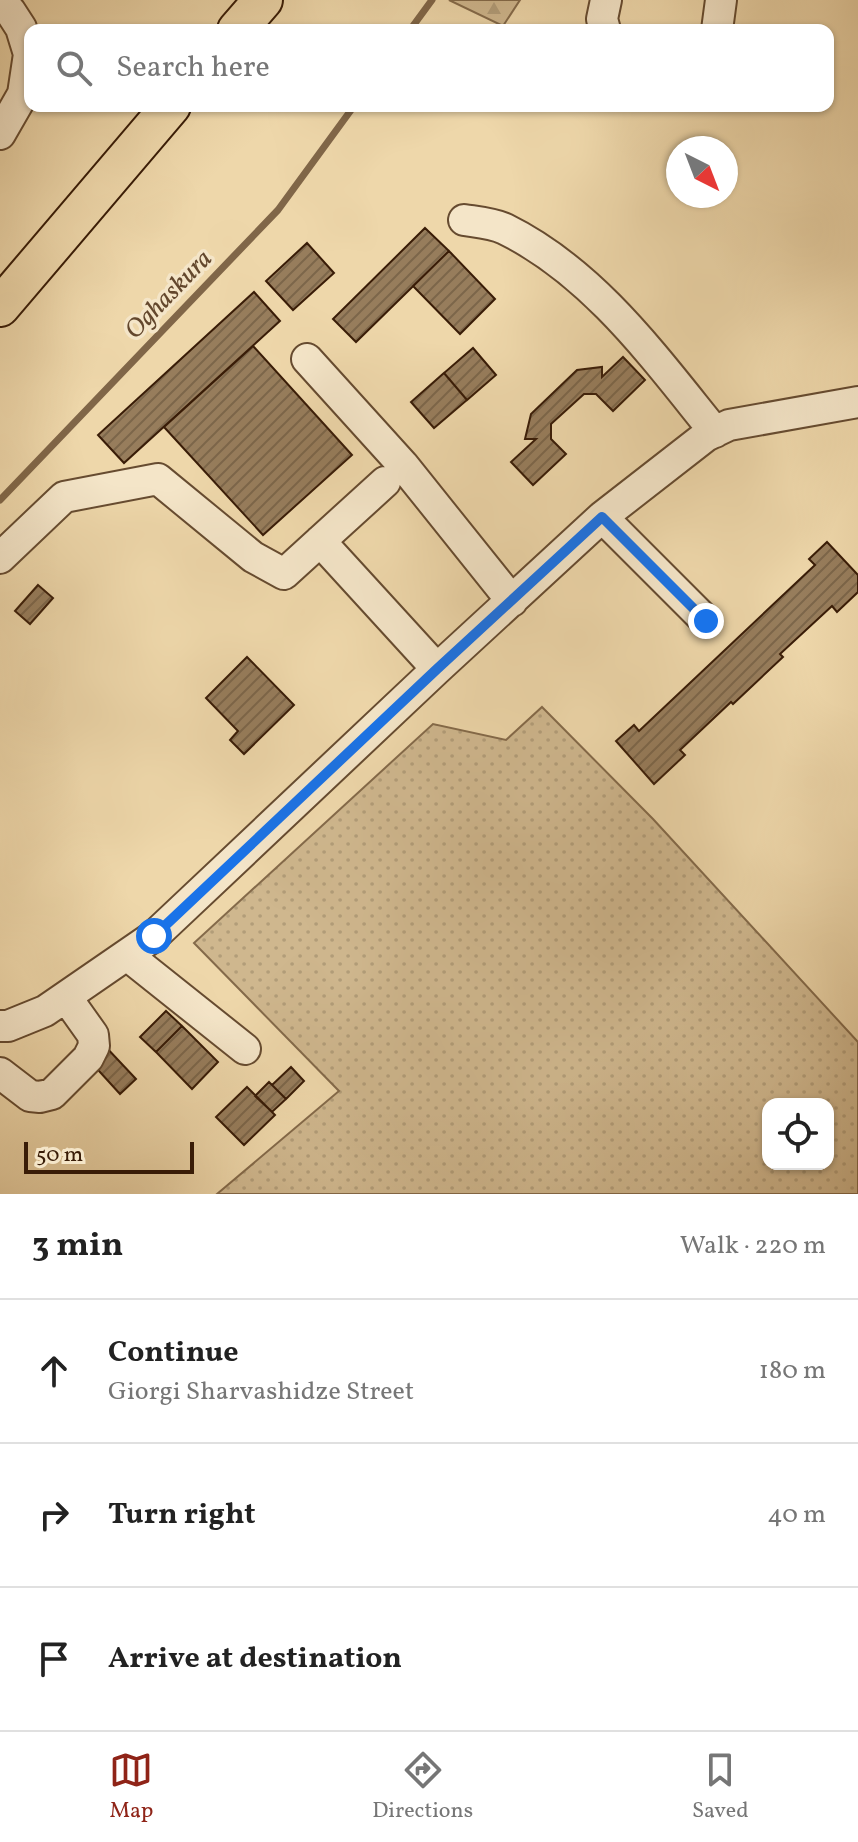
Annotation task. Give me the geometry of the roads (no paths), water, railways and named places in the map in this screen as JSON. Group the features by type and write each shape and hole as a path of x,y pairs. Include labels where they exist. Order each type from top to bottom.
{"main road":[{"path":"242,24 263,0"},
{"path":"0,307 166,112"}],"street":[{"path":"0,0 21,28 24,38"},
{"path":"603,24 606,0"},
{"path":"718,24 721,0"},
{"path":"0,134 24,87"},
{"path":"464,220 503,227 561,263 632,330 715,432"},
{"path":"307,359 403,465 512,601"},
{"path":"0,1026 8,1026 45,1011 154,936 602,517 706,436 729,425 858,402"},
{"path":"0,558 64,497 158,479 253,557 284,574 385,482"},
{"path":"602,517 706,621"},
{"path":"320,541 437,669"},
{"path":"127,955 245,1049"},
{"path":"0,1073 30,1096 40,1097 52,1094 88,1058 94,1046 93,1035 66,997"}],"waterway":[{"name":"Oghaskura","path":"414,24 432,0"},
{"name":"Oghaskura","path":"0,500 278,210 350,112"}]}
